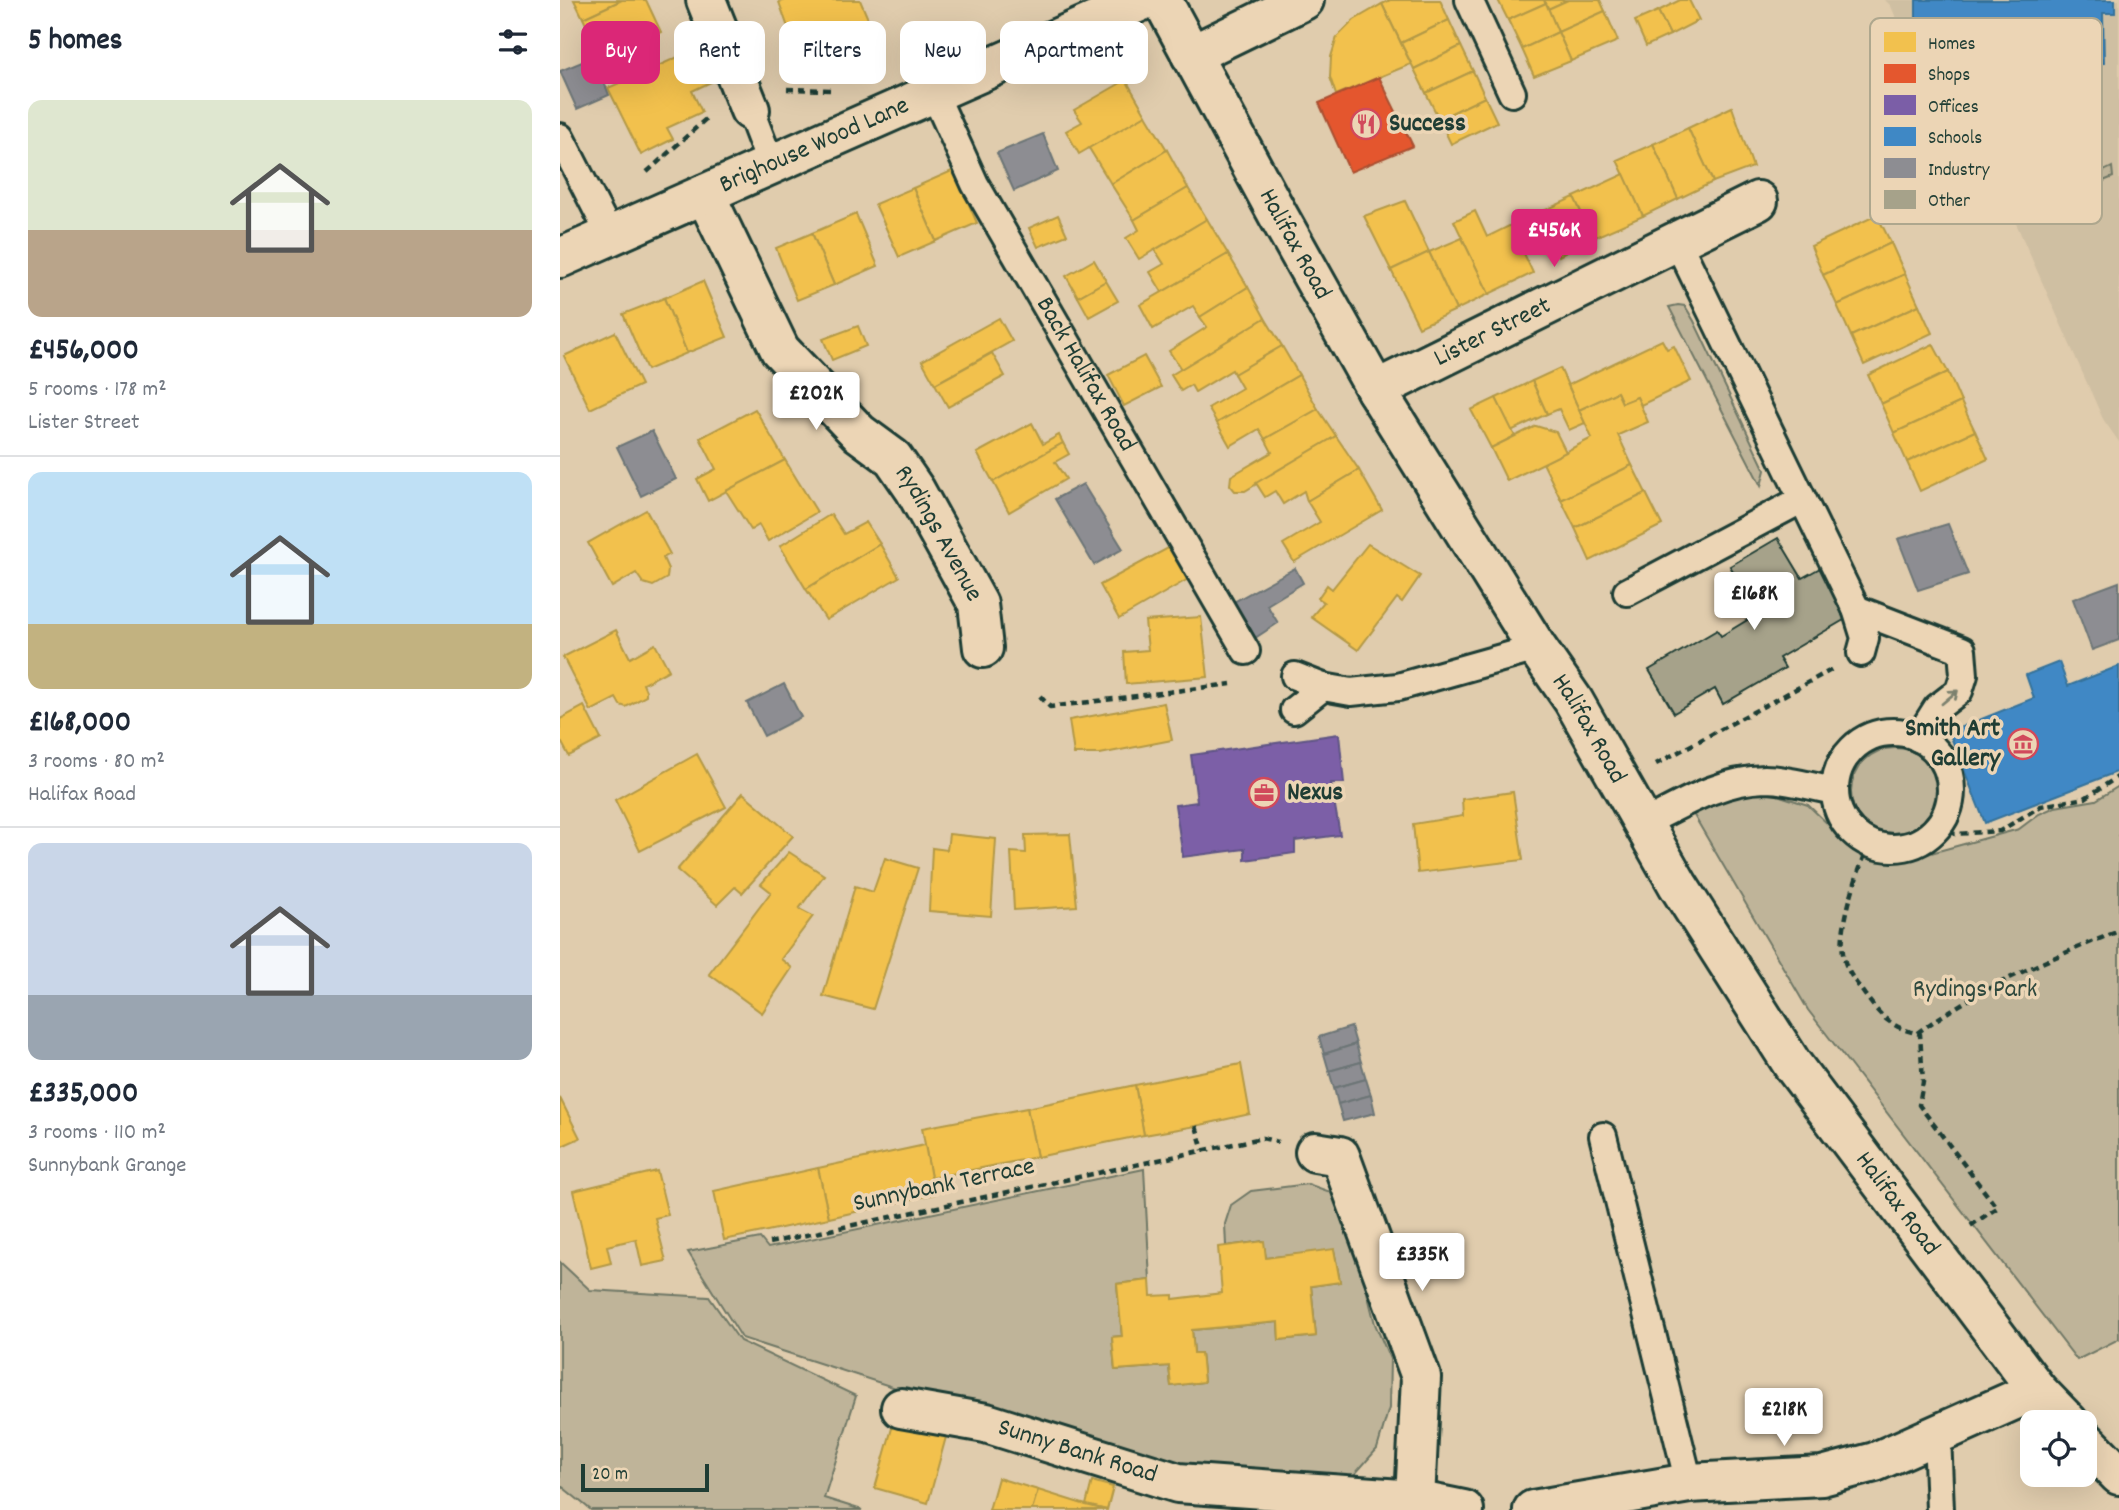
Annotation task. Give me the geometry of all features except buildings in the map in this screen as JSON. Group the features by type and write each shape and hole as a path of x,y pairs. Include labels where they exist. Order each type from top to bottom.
{"street":[{"path":"706,0 750,110"},
{"name":"Brighouse Wood Lane","path":"560,258 1144,0"},
{"name":"Halifax Road","path":"1162,0 1376,390 1537,648 1573,700 1678,884 1792,1064 2037,1390 2056,1410"},
{"path":"1191,55 1304,0"},
{"name":"Rydings Avenue","path":"705,194 780,350 859,433 893,458 915,490 978,604 983,648"},
{"name":"Lister Street","path":"1376,390 1758,201"},
{"path":"1315,1152 1340,1156 1421,1377 1415,1500"},
{"path":"1533,1510 1689,1483 1822,1476 1875,1462 2037,1390"},
{"name":"Sunny Bank Road","path":"901,1408 986,1423 1178,1483 1415,1500 1464,1510"},
{"path":"2097,1452 2119,1475"}],"lane":[{"path":"1469,0 1512,93"},
{"name":"Back Halifax Road","path":"934,93 975,184 1245,651"},
{"path":"750,110 771,165"},
{"path":"560,137 610,235"},
{"path":"1677,241 1856,609 1865,638 1861,653"},
{"path":"1627,593 1801,500"},
{"path":"1856,609 1962,650 1964,675 1959,691 1937,708 1918,738"},
{"path":"1295,676 1323,687 1351,692 1398,687 1537,648"},
{"path":"1294,710 1323,687"},
{"path":"1888,733 1907,734 1918,738 1940,755 1949,773 1952,792 1948,811 1938,827 1924,840 1907,847 1888,848 1870,844 1854,834 1843,820 1836,803 1835,791 1840,764 1852,749 1869,737 1888,733"},
{"path":"1643,824 1710,790 1745,781 1767,779 1835,791"},
{"path":"1604,1136 1689,1483"},
{"path":"1937,1435 1940,1510"}],"path":[{"path":"1621,783 1861,653"},
{"path":"1040,696 1050,707 1295,676"},
{"path":"1938,827 1955,834 2000,831 2041,806 2085,797 2119,776"},
{"path":"1870,844 1860,864 1845,923 1843,952 1850,975 1877,1013 1901,1030 1920,1034 1923,1079 1919,1105 1997,1208 1932,1252"},
{"path":"1916,1034 1945,1013 1995,984 2119,931"},
{"path":"1196,1126 1203,1150"},
{"name":"Sunnybank Terrace","path":"769,1243 1262,1138 1315,1152"}],"shaded area":[{"path":"1885,0 2119,0 2119,442 2103,419 2016,224 2102,224 2102,18 1896,18"}],"green space":[{"path":"2112,167 2113,177 2102,182 2102,171"},
{"path":"1685,306 1694,321 1765,470 1761,486 1669,307"},
{"path":"1895,748 1912,752 1926,761 1935,775 1939,792 1935,809 1926,823 1912,832 1895,836 1878,832 1864,823 1855,809 1851,792 1855,775 1864,761 1878,752"},
{"name":"Rydings Park","path":"2119,786 2119,1339 2077,1360 1808,1010 1692,812 1741,793 1771,793 1808,805 1858,848 1885,856 1920,856 2019,829 2039,814 2055,807 2096,800"},
{"path":"1144,1169 1150,1280 1117,1284 1122,1336 1112,1337 1115,1370 1169,1366 1171,1386 1204,1382 1201,1353 1194,1353 1192,1330 1278,1322 1279,1340 1316,1336 1311,1286 1340,1282 1334,1250 1266,1258 1263,1241 1226,1246 1225,1224 1231,1205 1251,1191 1308,1184 1336,1194 1348,1216 1375,1324 1390,1359 1389,1408 1377,1449 1354,1475 1319,1481 1230,1476 1062,1442 742,1338 688,1252 760,1238 768,1248"},
{"path":"560,1262 590,1290 709,1297 740,1341 856,1396 824,1498 862,1510 591,1510 560,1485"}],"place":[{"name":"Success","path":"1366,124"},
{"name":"Smith Art Gallery","path":"2023,744"},
{"name":"Nexus","path":"1264,793"}]}
